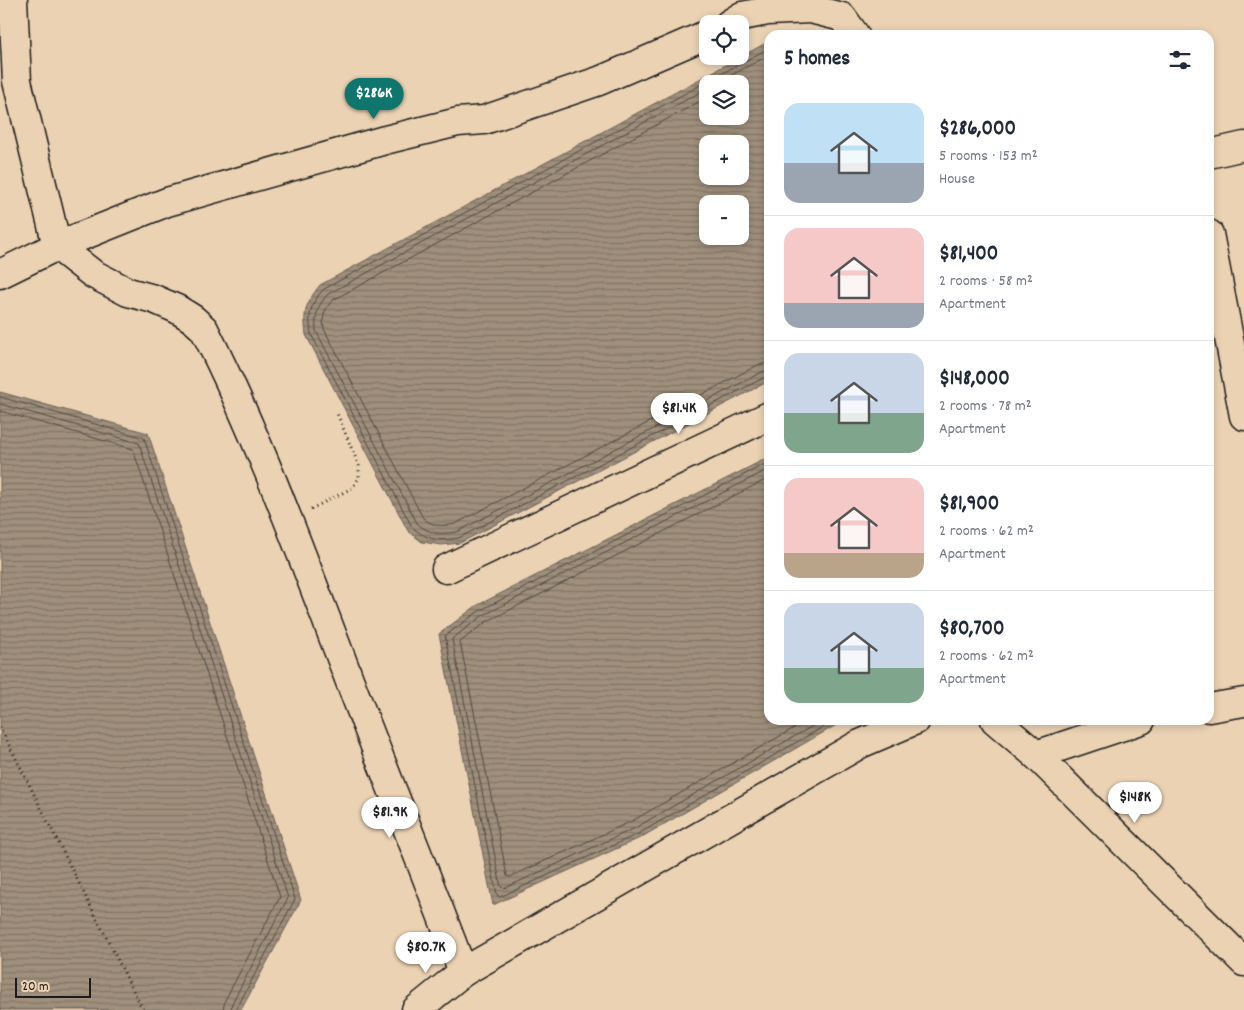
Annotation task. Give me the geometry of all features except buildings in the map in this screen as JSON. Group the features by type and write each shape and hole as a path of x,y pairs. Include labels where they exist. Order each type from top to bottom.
{"street":[{"path":"13,0 17,81 57,246 94,274 128,292 154,299 177,309 204,329 266,464 289,521 463,972"},
{"path":"736,13 810,9 842,17 851,30"},
{"path":"0,274 57,246 176,200 385,140 458,122 484,120 599,81 699,38"},
{"path":"1214,153 1244,146"},
{"path":"1214,260 1244,416"},
{"path":"446,570 764,418"},
{"path":"1214,707 1244,702"},
{"path":"416,1010 463,972 852,749 905,725"},
{"path":"1001,725 1036,754 1244,962"},
{"path":"1036,754 1125,725"}],"path":[{"path":"289,521 352,488 359,478 359,466 336,411"},
{"path":"0,727 143,1010"}],"water":[{"path":"764,44 764,384 460,543 441,545 422,542 408,531 306,335 305,314 308,303 320,285 699,79 699,125 749,125 749,75 707,75 725,65 749,65 749,52"},
{"path":"0,392 148,433 301,900 241,1010 0,1010"},
{"path":"764,460 764,725 836,725 640,838 493,905 439,634 476,606"}]}
